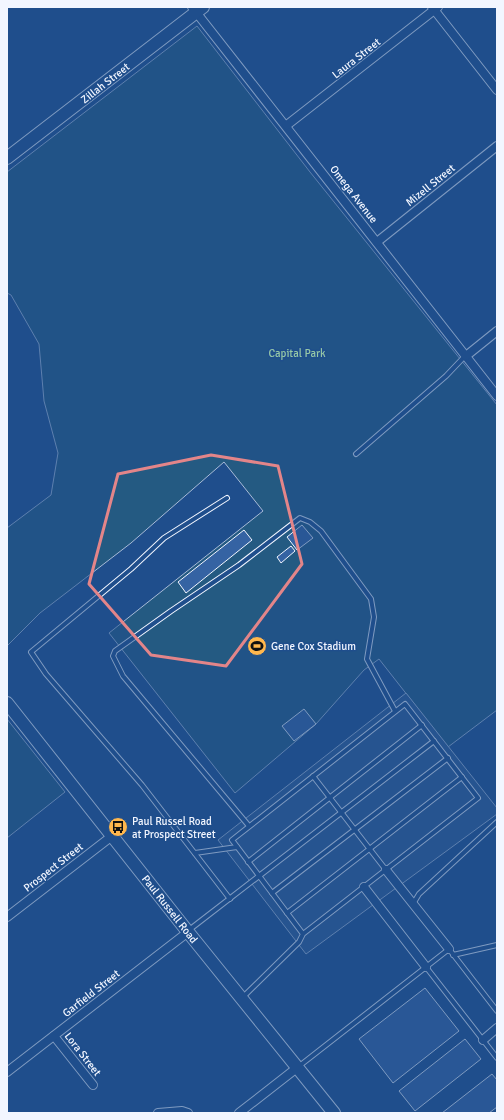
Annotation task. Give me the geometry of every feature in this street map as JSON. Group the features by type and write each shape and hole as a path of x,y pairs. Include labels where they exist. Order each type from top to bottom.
{"street":[{"path":"435,8 497,90"},
{"name":"Laura Street","path":"287,125 435,8"},
{"name":"Omega Avenue","path":"197,9 497,396"},
{"name":"Zillah Street","path":"7,158 197,9"},
{"name":"Mizell Street","path":"377,242 497,146"},
{"path":"466,356 497,331"},
{"name":"Paul Russell Road","path":"7,703 241,999 334,1113"},
{"name":"Prospect Street","path":"7,916 112,836"},
{"path":"386,870 451,952"},
{"path":"364,887 426,967"},
{"name":"Garfield Street","path":"7,1072 188,932"},
{"path":"483,1040 497,1028"},
{"name":"Lora Street","path":"54,1036 93,1085"},
{"path":"239,1113 298,1067"},
{"path":"158,1113 182,1111 188,1113"}],"lane":[{"path":"356,454 446,376 466,356"},
{"path":"227,498 164,538 131,569 31,652 46,674 142,785 230,899"},
{"path":"249,826 123,676 113,656 116,651 171,611 239,565 300,518 310,522 321,531 371,599 374,617 367,659 395,711"},
{"path":"241,999 299,942 303,934 478,798 405,704 232,840 303,934"},
{"path":"248,862 422,725"},
{"path":"188,932 434,741"},
{"path":"272,893 448,758"},
{"path":"313,776 386,870"},
{"path":"287,913 462,777"},
{"path":"413,904 419,894 497,822"},
{"path":"194,853 237,847"},
{"path":"298,1067 426,967 451,952 497,945"},
{"path":"451,952 497,1011"},
{"path":"426,967 497,1058"}],"highlighted area":[{"path":"211,455 278,466 302,564 226,666 151,655 89,584 118,474"}],"green space":[{"name":"Capital Park","path":"197,26 310,172 497,405 497,710 448,747 379,659 364,670 316,724 235,793 109,633 263,511 224,462 131,543 40,613 7,646 7,528 51,495 58,453 44,401 39,344 11,295 7,293 7,172"},
{"path":"7,719 65,792 7,838"}],"shaded area":[{"path":"406,693 497,808 497,814 306,954 218,840"}],"building":[{"path":"302,525 313,538 297,550 287,537"},
{"path":"244,530 252,540 186,593 178,582"},
{"path":"291,546 295,551 281,563 277,557"},
{"path":"304,709 316,724 294,741 282,726"},
{"path":"425,988 459,1031 393,1083 359,1039"},
{"path":"465,1039 481,1059 415,1111 399,1091"},
{"path":"492,1074 497,1080 497,1107 489,1113 442,1113"}],"place":[{"name":"Gene Cox Stadium","path":"257,646"},
{"name":"Paul Russel Road at Prospect Street","path":"118,827"}]}
